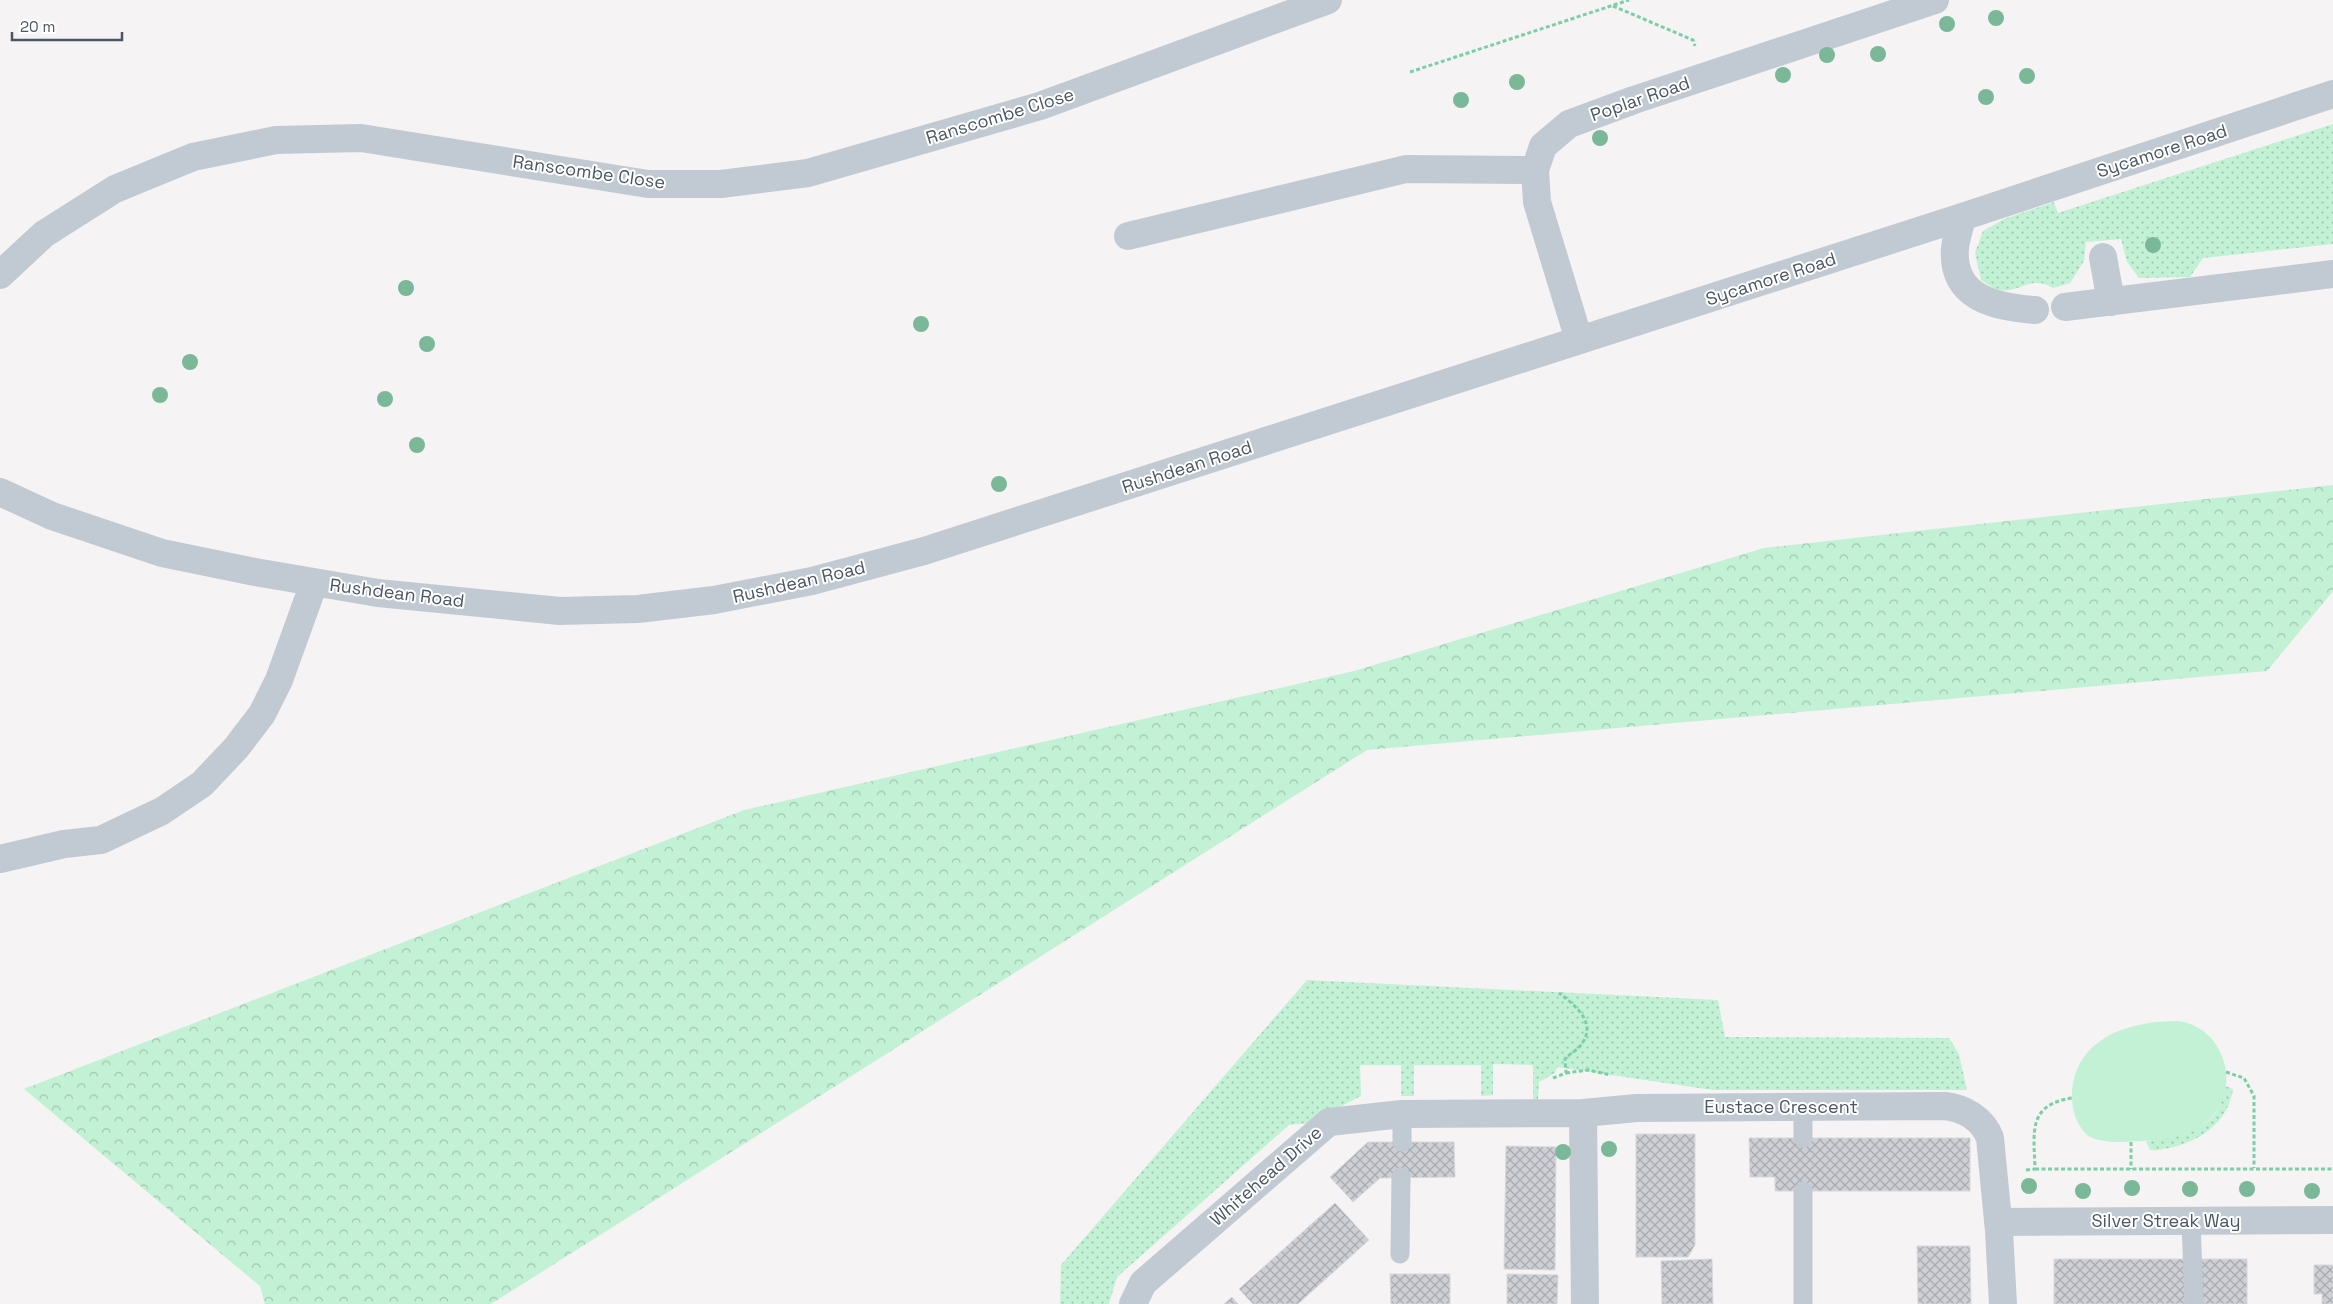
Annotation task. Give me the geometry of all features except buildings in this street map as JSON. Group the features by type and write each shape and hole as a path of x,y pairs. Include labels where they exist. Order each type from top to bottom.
{"street":[{"name":"Ranscombe Close","path":"0,275 44,234 115,189 193,157 276,140 361,138 648,184 721,184 808,172 1031,109 1278,9 1328,0"},
{"name":"Poplar Road","path":"1579,340 1537,202 1535,170 1543,146 1569,124 1706,76 1935,0"},
{"name":"Sycamore Road","path":"1579,340 1962,217 2333,94"},
{"path":"1128,236 1406,169 1535,170"},
{"path":"1962,217 1955,248 1958,276 1976,297 2005,308 2035,310"},
{"path":"2103,257 2111,302"},
{"path":"2064,307 2333,274"},
{"name":"Rushdean Road","path":"0,492 52,516 162,552 314,582 378,593 560,611 638,609 743,595 812,581 924,551 1579,340"},
{"path":"0,860 64,844 101,840 162,811 202,784 236,748 262,714 279,680 314,582"},
{"name":"Eustace Crescent","path":"1583,1113 1637,1108 1803,1106 1945,1106 1956,1108 1975,1117 1988,1132 1991,1142 2003,1304"},
{"path":"1583,1113 1585,1304"},
{"name":"Whitehead Drive","path":"1133,1304 1142,1283 1329,1122 1402,1114 1583,1113"},
{"name":"Silver Streak Way","path":"1998,1222 2333,1220"}],"lane":[{"path":"1803,1106 1803,1138"},
{"path":"1402,1114 1402,1142"},
{"path":"1400,1254 1401,1177"},
{"path":"1803,1191 1803,1304"},
{"path":"2191,1221 2194,1304"}],"path":[{"path":"1410,72 1628,0"},
{"path":"1612,6 1693,40 1706,76"},
{"path":"1543,1113 1543,1086 1545,1082 1566,1073 1565,1059 1580,1046 1587,1032 1580,1010 1559,992"},
{"path":"2226,1072 2244,1078 2253,1094 2254,1168"},
{"path":"2035,1169 2034,1132 2038,1118 2049,1104 2072,1098"},
{"path":"2131,1142 2131,1169"},
{"path":"1993,1171 2035,1169 2333,1169"}],"green space":[{"path":"2333,124 2333,244 2203,258 2190,277 2139,278 2127,262 2121,239 2086,242 2084,261 2070,283 2053,288 2038,283 1999,290 1981,280 1975,253 1983,231 2004,219 2054,202 2058,213"},
{"path":"2333,485 2333,591 2267,671 1367,750 491,1304 265,1304 260,1286 24,1089 744,810 1354,671 1764,548"},
{"path":"1307,980 1718,1000 1725,1037 1949,1038 1959,1054 1967,1090 1713,1090 1557,1067 1555,1073 1539,1082 1538,1101 1533,1101 1533,1065 1493,1064 1493,1095 1481,1096 1481,1065 1414,1065 1414,1096 1401,1096 1401,1065 1360,1065 1361,1096 1309,1123 1289,1125 1117,1277 1109,1304 1060,1304 1061,1265"},
{"path":"2178,1021 2195,1026 2209,1036 2219,1050 2225,1065 2226,1082 2223,1098 2215,1113 2202,1126 2172,1138 2114,1142 2094,1139 2088,1136 2078,1122 2072,1100 2075,1074 2083,1059 2094,1046 2108,1036 2124,1029 2142,1024"},
{"path":"2225,1086 2233,1089 2230,1100 2226,1111 2211,1128 2192,1141 2160,1150 2150,1150 2146,1141 2186,1133 2208,1121 2222,1101"}]}
